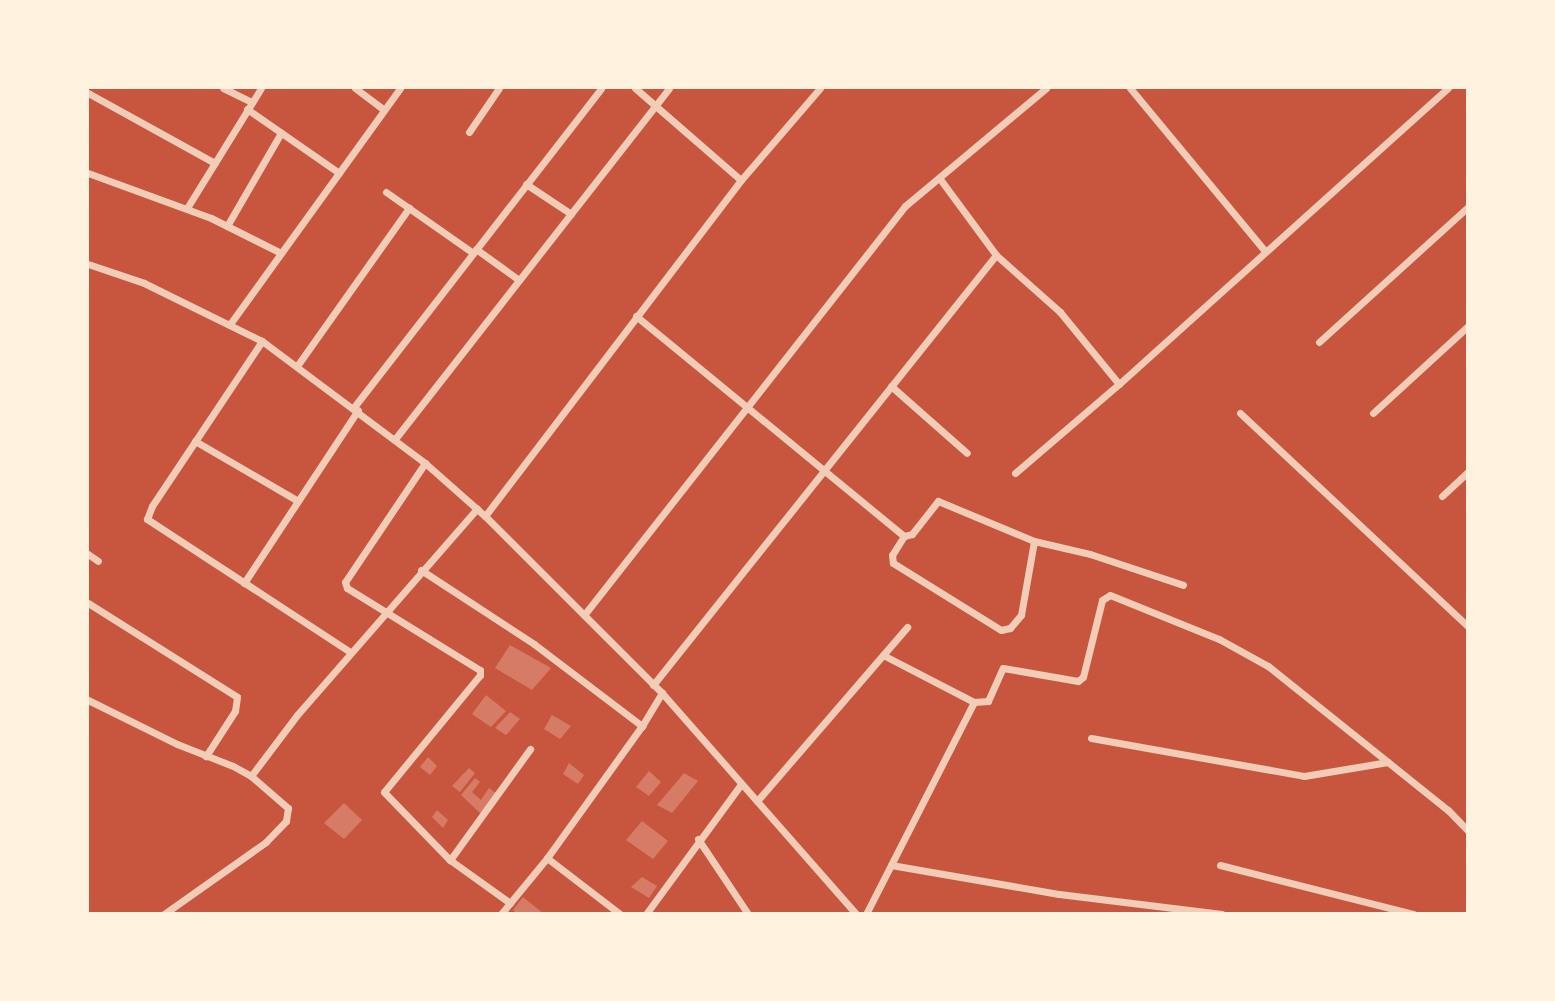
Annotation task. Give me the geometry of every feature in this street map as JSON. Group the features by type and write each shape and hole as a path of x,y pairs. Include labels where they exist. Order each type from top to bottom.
{"street":[{"path":"223,88 252,102"},
{"path":"187,208 261,88"},
{"path":"355,88 384,110"},
{"path":"230,324 400,88"},
{"path":"468,132 499,88"},
{"path":"244,583 356,409 601,88"},
{"path":"635,88 741,180"},
{"path":"396,439 670,88"},
{"path":"485,516 741,180 820,88"},
{"path":"584,615 905,206 1046,88"},
{"path":"1130,88 1265,251"},
{"path":"1015,473 1119,384 1448,88"},
{"path":"88,93 215,163"},
{"path":"247,109 339,173"},
{"path":"227,226 281,133"},
{"path":"88,173 187,208 281,253"},
{"path":"940,178 996,255 1060,312 1119,384"},
{"path":"526,184 571,214"},
{"path":"386,192 519,280"},
{"path":"1319,342 1468,207"},
{"path":"297,366 409,208"},
{"path":"653,685 996,255"},
{"path":"88,264 144,283 262,341 425,463 485,516 662,693 853,912"},
{"path":"636,316 904,536"},
{"path":"1373,413 1468,326"},
{"path":"262,341 152,506 147,519 350,652"},
{"path":"891,386 967,453"},
{"path":"1240,413 1468,626"},
{"path":"195,441 298,501"},
{"path":"425,463 348,573 345,582 347,588 480,670 478,680 384,792 450,860 510,903"},
{"path":"1442,496 1468,472"},
{"path":"1034,541 1021,615 1010,628 1001,630 893,563 892,555 904,536 912,534 938,501 992,526 1034,541 1090,554 1184,585"},
{"path":"251,776 280,735 350,652 477,509"},
{"path":"88,554 98,561"},
{"path":"421,570 534,644 642,726"},
{"path":"883,655 974,702 988,701 1003,668 1081,680 1102,600 1110,595 1219,639 1268,666 1388,762 1468,831"},
{"path":"88,603 237,697 234,711 206,756"},
{"path":"757,801 907,627"},
{"path":"501,914 547,858 642,726 662,693"},
{"path":"88,700 251,776 288,808 286,821 245,859 164,914"},
{"path":"866,914 974,702"},
{"path":"1091,738 1304,776 1388,762"},
{"path":"450,860 530,749"},
{"path":"646,914 698,838 741,784"},
{"path":"698,838 748,914"},
{"path":"547,858 620,914"},
{"path":"891,865 1059,894 1222,914"},
{"path":"1220,866 1414,914"}],"building":[{"path":"510,645 551,668 532,690 495,668"},
{"path":"486,695 506,711 491,727 472,714"},
{"path":"510,712 520,719 506,735 495,728"},
{"path":"552,715 571,726 560,739 544,729"},
{"path":"428,757 437,766 430,775 420,767"},
{"path":"569,763 584,775 578,784 563,774"},
{"path":"469,768 475,773 460,792 452,786"},
{"path":"649,771 661,782 649,796 636,787"},
{"path":"684,773 698,781 672,813 657,805"},
{"path":"475,778 480,782 472,792 481,800 489,788 497,794 482,815 461,795"},
{"path":"344,803 362,820 344,839 324,823"},
{"path":"437,810 448,820 443,828 432,817"},
{"path":"642,821 668,841 653,859 626,840"},
{"path":"642,877 657,886 649,898 631,887"},
{"path":"523,897 544,914 517,914 513,910"}]}
